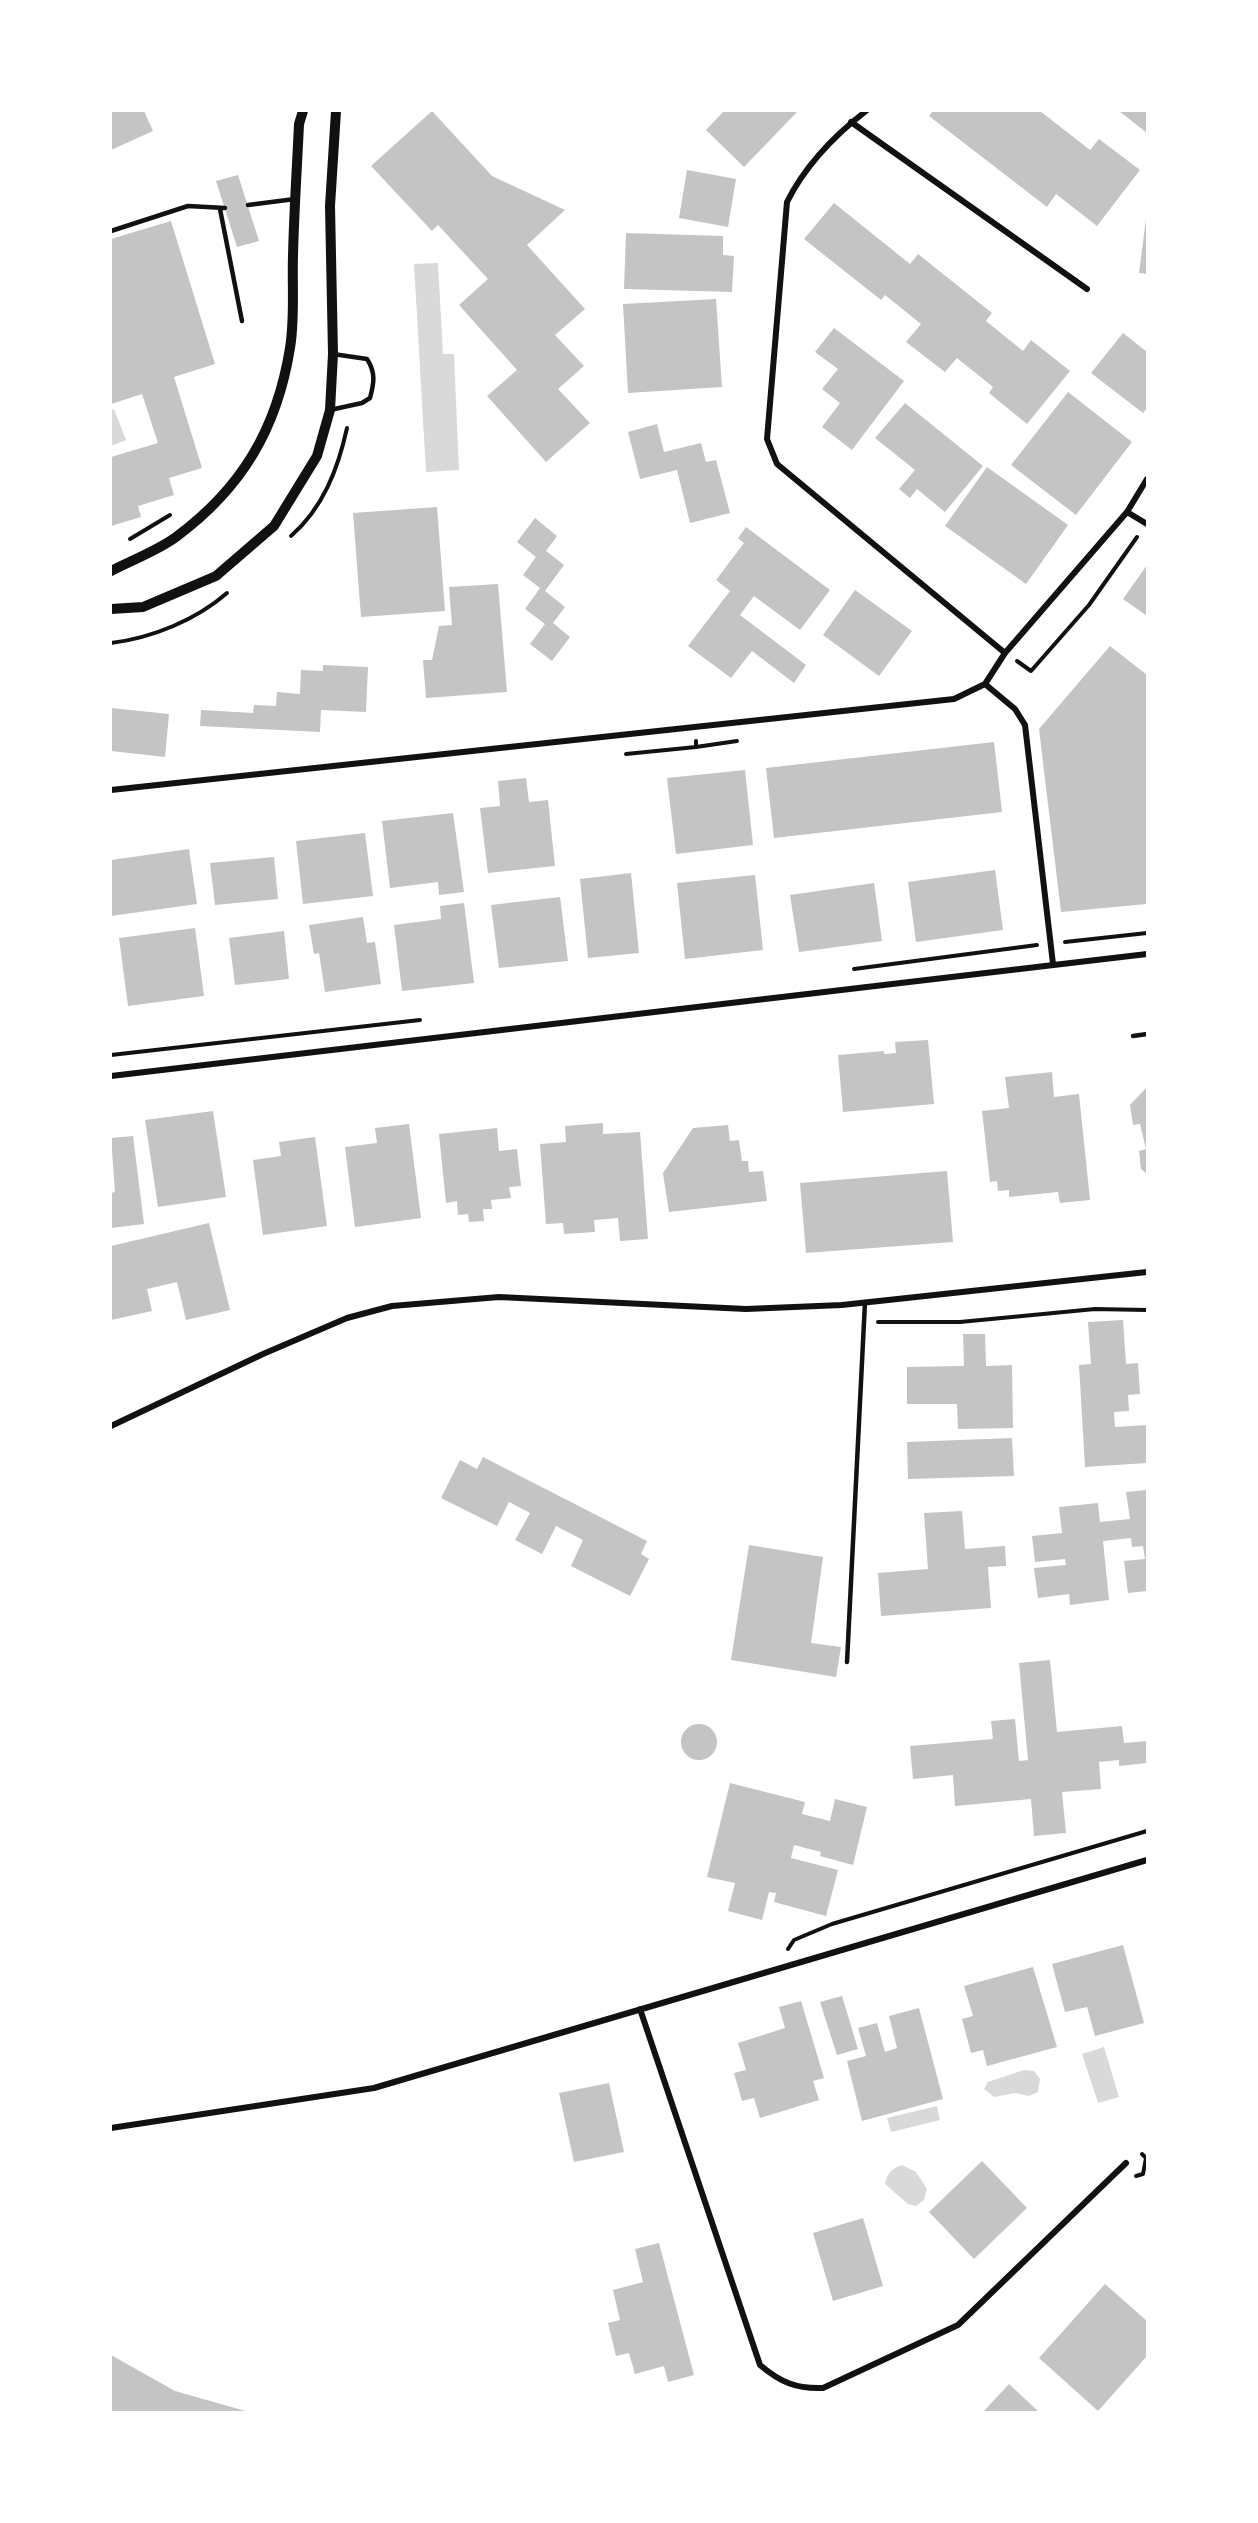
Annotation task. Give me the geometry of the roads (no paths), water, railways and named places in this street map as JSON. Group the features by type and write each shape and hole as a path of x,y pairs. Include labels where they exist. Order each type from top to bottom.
{"street":[{"path":"111,571 175,538 232,487 250,463 267,430 281,392 290,346 299,124 303,111"},
{"path":"111,609 143,607 216,576 274,526 317,456 330,410 333,354 330,206 336,111"},
{"path":"866,111 851,122 800,177 788,202 767,438 777,464 1005,653"},
{"path":"851,122 1087,289"},
{"path":"111,790 954,699 985,684 1005,653 1127,512 1147,479"},
{"path":"1127,512 1146,523"},
{"path":"985,684 1015,709 1024,725 1053,964"},
{"path":"111,1076 1147,954"},
{"path":"111,1426 263,1353 347,1318 392,1306 499,1297 746,1309 865,1302 1147,1272"},
{"path":"111,2128 374,2088 1147,1860"},
{"path":"640,2009 760,2365 788,2385 822,2388 958,2325 1126,2163"}],"lane":[{"path":"248,205 295,199"},
{"path":"111,231 188,206 222,209 242,321"},
{"path":"330,410 351,406 370,398 373,369 367,359 333,354"},
{"path":"1133,1036 1147,1034"},
{"path":"847,1662 865,1302"}]}
